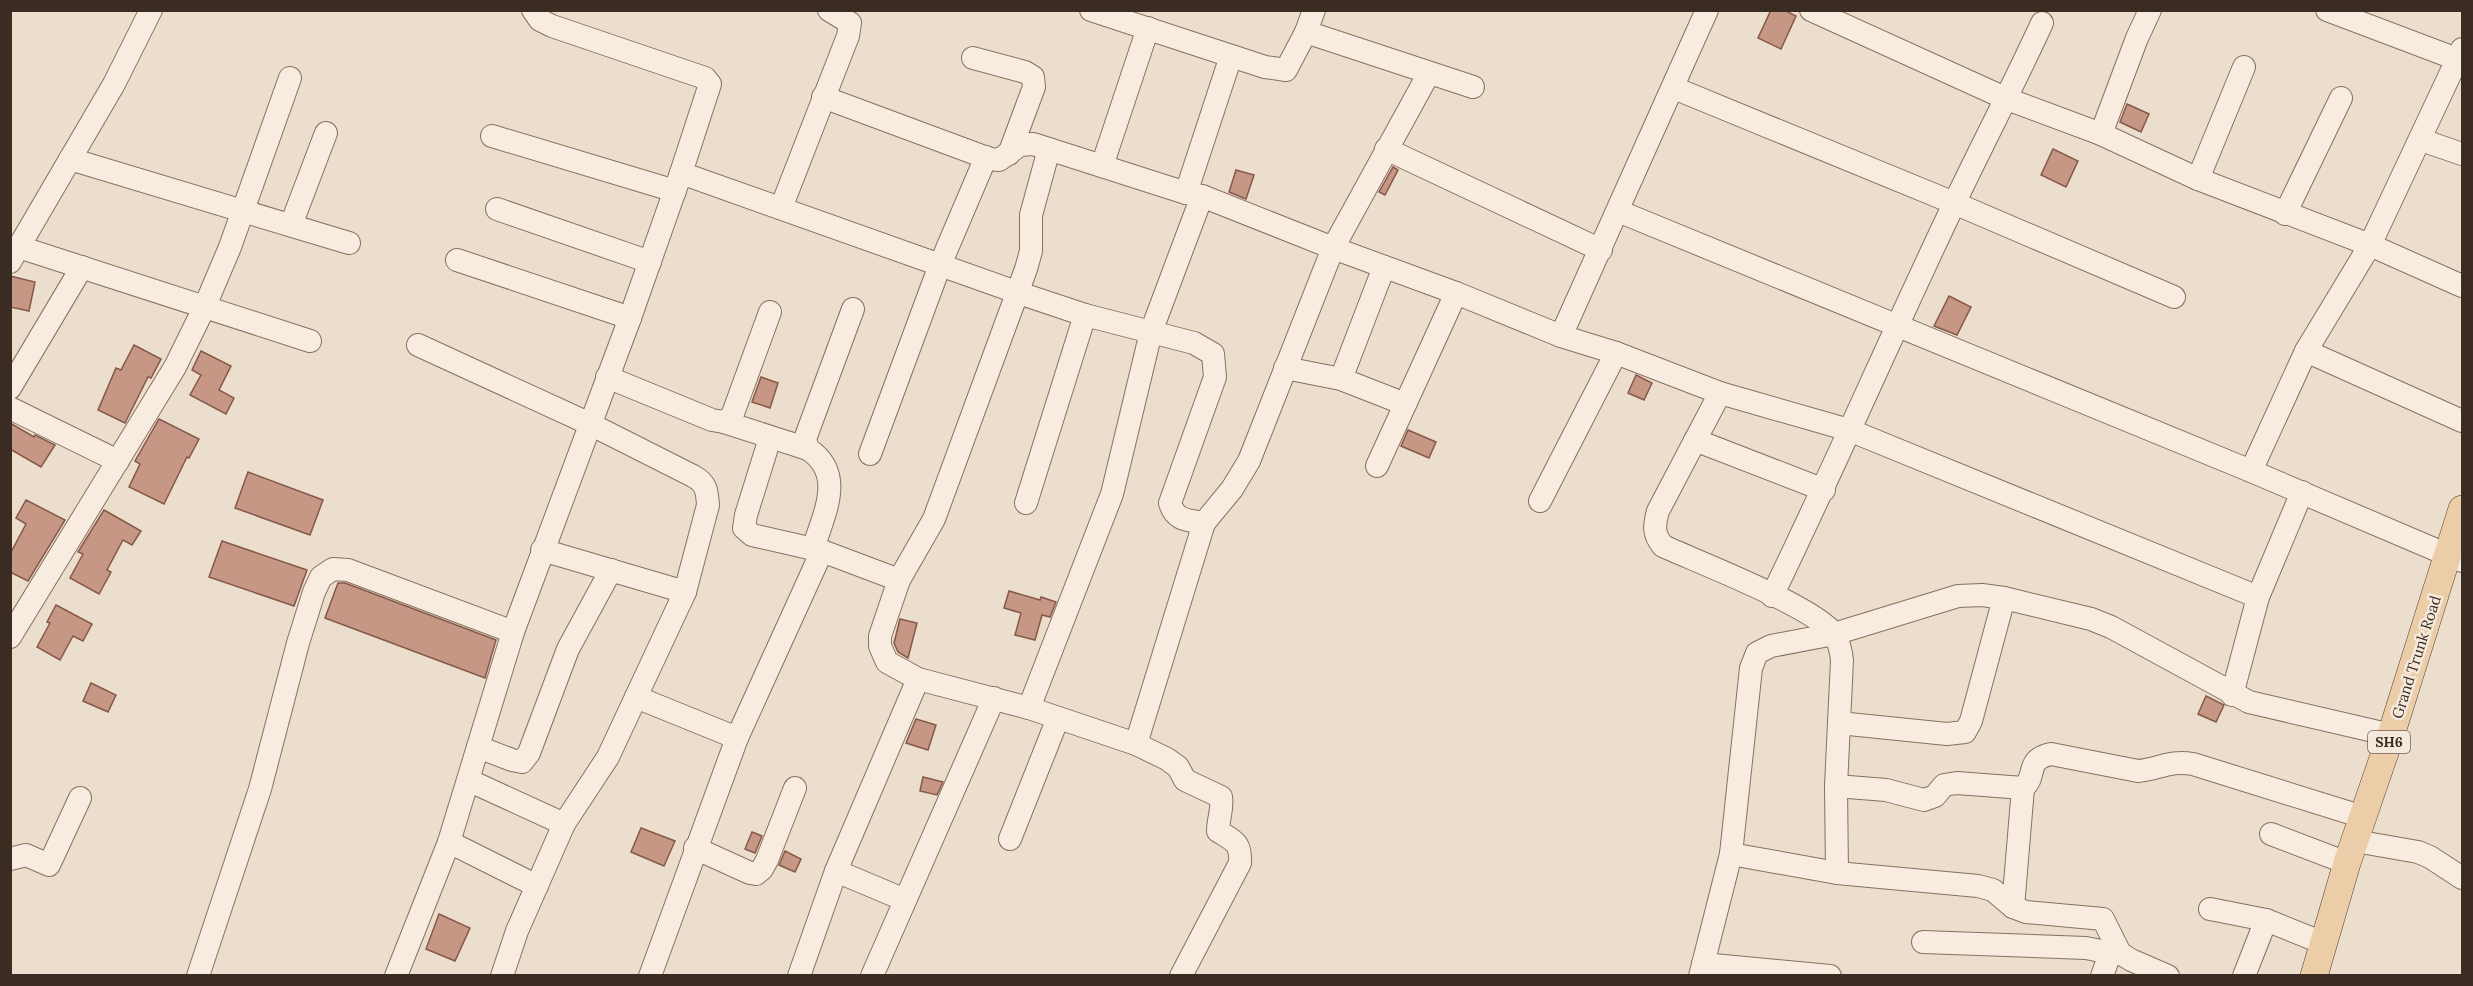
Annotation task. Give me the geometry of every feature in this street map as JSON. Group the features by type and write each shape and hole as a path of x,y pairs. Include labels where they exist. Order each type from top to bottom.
{"main road":[{"name":"Grand Trunk Road","path":"2319,974 2323,942 2355,841 2456,558 2461,522"}],"street":[{"path":"151,10 114,84 15,254 82,267 310,341"},
{"path":"396,975 449,842 513,632 630,318 710,84 705,78 552,26 540,20 533,10"},
{"path":"781,208 848,36 850,23 829,10"},
{"path":"1091,10 1265,67 1286,70 1310,21 1429,73 1473,87"},
{"path":"1561,336 1707,10"},
{"path":"2101,134 2137,38 2150,10"},
{"path":"2251,471 2306,351 2370,245 2461,56 2327,10"},
{"path":"1822,13 2007,99 2101,134 2198,179 2284,214 2370,245 2463,286"},
{"path":"1772,596 1824,490 1849,430 1954,203 2042,24"},
{"path":"1102,166 1148,28"},
{"path":"1029,708 1112,494 1151,332 1194,194 1231,56"},
{"path":"974,58 1025,72 1033,78 1034,87 1009,154"},
{"path":"2198,179 2244,67"},
{"path":"1136,744 1204,523 1232,489 1249,461 1333,248 1429,73"},
{"path":"10,637 175,367 206,306 243,211 290,78"},
{"path":"1674,88 1954,203 2174,297"},
{"path":"823,97 986,158 999,160 1020,145 1033,144 1194,194 1456,293 1561,336 1616,353 1720,393 1849,430 2258,597"},
{"path":"2284,214 2342,98"},
{"path":"291,225 326,133"},
{"path":"492,136 781,208 1085,315 1194,343 1213,354 1215,377 1170,503 1178,518 1204,523"},
{"path":"2421,140 2463,154"},
{"path":"1049,149 1031,215 1030,251 934,519 899,580 880,636 880,646 887,662 918,679 1029,708 1136,744 1173,763 1185,780 1221,797 1222,807 1218,820 1218,831 1237,843 1241,852 1240,863 1181,975"},
{"path":"1386,149 1601,250"},
{"path":"870,454 940,265 986,158"},
{"path":"70,159 349,243"},
{"path":"497,209 650,262"},
{"path":"1618,211 2302,492 2456,558"},
{"path":"457,260 630,318"},
{"path":"10,388 82,267"},
{"path":"1341,379 1384,267"},
{"path":"1377,466 1456,293"},
{"path":"808,449 805,439 808,427 853,309"},
{"path":"724,422 732,416 770,312"},
{"path":"1026,503 1085,315"},
{"path":"418,345 590,424 703,482 707,492 708,505 685,592 608,757 564,824 517,931 502,975"},
{"path":"2306,351 2463,421"},
{"path":"1539,501 1616,353"},
{"path":"1285,368 1341,379 1405,404"},
{"path":"607,377 712,420 808,449 826,466 830,479 829,496 817,550 737,738 694,848 650,975"},
{"path":"1720,393 1658,511 1654,524 1655,536 1663,546 1811,615 1834,634 1841,648 1842,660 1836,786 1837,873"},
{"path":"10,408 118,460"},
{"path":"770,438 744,528 752,534 817,550 899,580"},
{"path":"1695,440 1824,490"},
{"path":"2232,695 2258,597 2302,492"},
{"path":"542,550 685,592"},
{"path":"198,975 260,789 298,643 321,577 333,569 348,570 513,632"},
{"path":"478,747 522,762 529,753 560,667 611,570"},
{"path":"1830,975 1701,970 1731,854 1751,668 1757,653 1771,646 1834,634 1958,596 1982,595 2004,598 2091,619 2111,627 2232,695 2265,707 2391,735"},
{"path":"1839,723 1947,734 1965,732 1971,721 2004,598"},
{"path":"799,975 836,871 918,679"},
{"path":"636,697 737,738"},
{"path":"872,975 994,699"},
{"path":"1010,839 1058,718"},
{"path":"2013,907 2023,788 2028,783 2033,764 2040,756 2051,754 2138,771 2152,770 2166,763 2193,764 2355,841"},
{"path":"468,780 564,824"},
{"path":"1836,786 1886,790 1924,800 1935,796 1944,785 1957,783 2023,788"},
{"path":"694,848 756,874 767,860 795,788"},
{"path":"10,859 26,855 49,865 80,798"},
{"path":"2271,834 2355,841 2418,852 2463,878"},
{"path":"449,842 537,886"},
{"path":"1731,854 1837,873 1978,886 1993,890 2013,907 2026,912 2103,919 2113,948 2131,960 2168,975"},
{"path":"836,871 905,900"},
{"path":"2210,909 2266,920 2323,942"},
{"path":"2244,975 2266,920"},
{"path":"1923,942 2113,948"},
{"path":"2102,975 2113,948"}],"building":[{"path":"1771,10 1784,10 1796,16 1781,49 1758,38"},
{"path":"2127,104 2149,114 2141,132 2120,122"},
{"path":"2053,149 2078,161 2066,187 2041,175"},
{"path":"1393,167 1398,170 1385,195 1379,192"},
{"path":"1236,170 1254,175 1246,199 1229,192"},
{"path":"10,276 35,282 29,311 10,307"},
{"path":"1949,296 1971,307 1957,335 1934,326"},
{"path":"134,345 161,359 151,378 148,377 125,423 98,410 116,368 121,370"},
{"path":"201,351 231,366 219,390 234,398 226,414 190,395 201,375 192,370"},
{"path":"1636,375 1652,383 1644,400 1628,393"},
{"path":"761,377 778,383 770,408 752,402"},
{"path":"159,419 199,439 189,458 187,457 164,504 129,487 140,464 135,461"},
{"path":"10,423 34,437 35,435 55,445 41,467 10,449"},
{"path":"1408,430 1436,442 1429,458 1401,446"},
{"path":"248,472 323,500 310,535 235,508"},
{"path":"26,500 65,520 28,581 10,572 10,554 26,524 16,518"},
{"path":"104,510 141,531 132,545 123,540 107,570 111,572 99,594 70,578 83,554 78,552"},
{"path":"222,541 307,570 294,606 209,577"},
{"path":"338,583 345,583 496,640 485,678 325,618"},
{"path":"1009,591 1056,602 1050,617 1042,615 1035,640 1015,635 1021,613 1004,608"},
{"path":"56,605 92,624 83,641 73,636 60,660 37,647 50,623 47,622"},
{"path":"900,619 917,623 908,658 898,652 894,643"},
{"path":"91,683 116,695 108,712 83,701"},
{"path":"2206,696 2224,705 2216,722 2198,714"},
{"path":"916,719 936,725 928,750 906,743"},
{"path":"923,777 943,782 937,795 920,791"},
{"path":"641,828 675,841 664,866 631,852"},
{"path":"752,832 762,836 755,853 745,849"},
{"path":"785,851 801,859 795,872 779,865"},
{"path":"439,914 470,928 455,961 426,949"}]}
